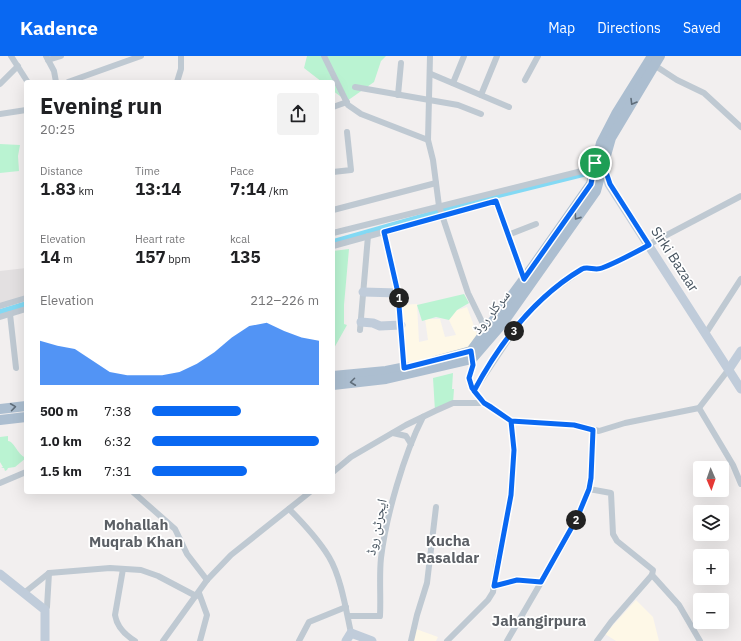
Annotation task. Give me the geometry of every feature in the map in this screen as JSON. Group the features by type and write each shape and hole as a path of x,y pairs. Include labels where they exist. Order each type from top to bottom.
{"main road":[{"name":"سرکلر روڈ","path":"472,355 503,322 596,190 594,185 599,163 611,138 619,116 653,61 660,56"},
{"name":"Sirki Bazaar","path":"599,163 610,184 741,388"},
{"path":"335,385 386,378 472,355 486,330 594,185"},
{"path":"363,292 398,293"},
{"path":"361,326 373,323 380,326 401,325"},
{"path":"728,369 741,351"},
{"path":"335,376 386,371 472,355"},
{"path":"0,409 24,406"},
{"path":"0,420 24,417"},
{"path":"0,574 45,610 45,641"},
{"path":"349,637 372,641"}],"street":[{"path":"11,56 27,80"},
{"path":"55,80 47,58 61,56"},
{"path":"74,80 141,56"},
{"path":"177,80 181,69 181,56"},
{"path":"324,56 347,102 361,114 428,140"},
{"path":"430,56 431,74 428,140 439,206 468,293 486,330"},
{"path":"453,83 464,56"},
{"path":"480,95 497,56"},
{"path":"525,80 538,56"},
{"path":"653,61 677,80 704,93 741,127"},
{"path":"398,95 401,63"},
{"path":"0,84 18,66"},
{"path":"431,74 509,107"},
{"path":"355,87 458,105 481,114"},
{"path":"335,106 347,102"},
{"path":"0,114 24,110"},
{"path":"335,172 351,170 347,132"},
{"path":"335,233 582,171"},
{"path":"335,209 436,182"},
{"path":"474,391 524,316 543,298 583,269 602,269 741,196"},
{"path":"335,245 496,201 524,279"},
{"path":"508,235 536,224"},
{"path":"384,232 398,293 404,368"},
{"path":"361,326 368,236"},
{"path":"706,333 741,279"},
{"path":"0,306 24,299"},
{"path":"0,317 24,310"},
{"path":"10,314 16,368"},
{"path":"472,355 473,365 469,378 474,391 484,403 511,421 574,425 599,431 631,421 699,408 728,369"},
{"path":"335,470 351,457 392,433 453,403 484,403"},
{"path":"699,408 735,468 741,484"},
{"name":"ایجرٹن روڈ","path":"348,616 380,616 381,559 390,511 411,444 423,417"},
{"path":"447,641 491,597 511,495 514,450 511,421"},
{"path":"506,641 577,518 589,489 591,478 593,430"},
{"path":"392,433 406,436 411,444"},
{"path":"735,468 741,464"},
{"path":"0,483 24,473"},
{"path":"589,489 611,493 613,534 617,540 648,564 653,570 652,575 611,622 597,641"},
{"path":"135,494 175,529 187,554 208,580"},
{"path":"163,641 208,580 231,555 308,494"},
{"path":"411,641 427,583 436,507"},
{"path":"289,510 310,530 330,558 346,607 349,637"},
{"path":"24,593 49,573 81,569 141,570 158,576 198,595 207,615 200,641"},
{"path":"123,569 115,615 116,622 123,633 135,641"},
{"path":"45,610 47,607 49,573"},
{"path":"652,575 679,605 700,641"},
{"path":"494,586 517,580 541,582"},
{"path":"299,641 309,622 346,607"}],"shaded area":[{"path":"24,268 24,299 0,306 0,271"},
{"path":"417,304 419,342 428,340 425,319 440,319 445,337 456,335 449,320 452,312 467,307 477,334 471,351 405,363 401,305"},
{"path":"636,600 653,617 659,641 616,641 605,634"},
{"path":"416,629 438,637 436,641 413,641"}],"green space":[{"path":"307,56 386,56 381,61 374,82 347,101 335,92 335,80 319,80 304,68"},
{"path":"0,144 20,145 18,156 19,171 0,173"},
{"path":"349,249 344,305 344,324 347,325 335,346 335,251"},
{"path":"464,294 469,303 457,310 449,320 436,317 422,321 417,305"},
{"path":"453,373 453,403 435,411 433,378"},
{"path":"8,436 8,441 12,443 24,457 24,460 15,467 8,468 5,471 4,468 1,468 3,467 0,462 0,437"}],"waterway":[{"path":"335,241 491,197 584,174"},
{"path":"0,312 24,305"}],"district":[{"name":"Mohallah Muqrab Khan","path":"136,532"},
{"name":"Kucha Rasaldar","path":"448,548"},
{"name":"Jahangirpura","path":"539,620"}],"route":[{"path":"595,163 591,184 550,240 524,279 496,201 384,232 398,293 404,368 471,351 473,365 469,378 472,388 484,403 491,407 511,421 574,425 593,430 594,434 592,436 591,478 589,489 577,518 541,582 517,580 494,586 497,563 511,497 514,450 511,421 484,403 474,391 481,379 524,316 543,298 583,269 602,269 649,245 610,184 603,163 595,163"}]}
